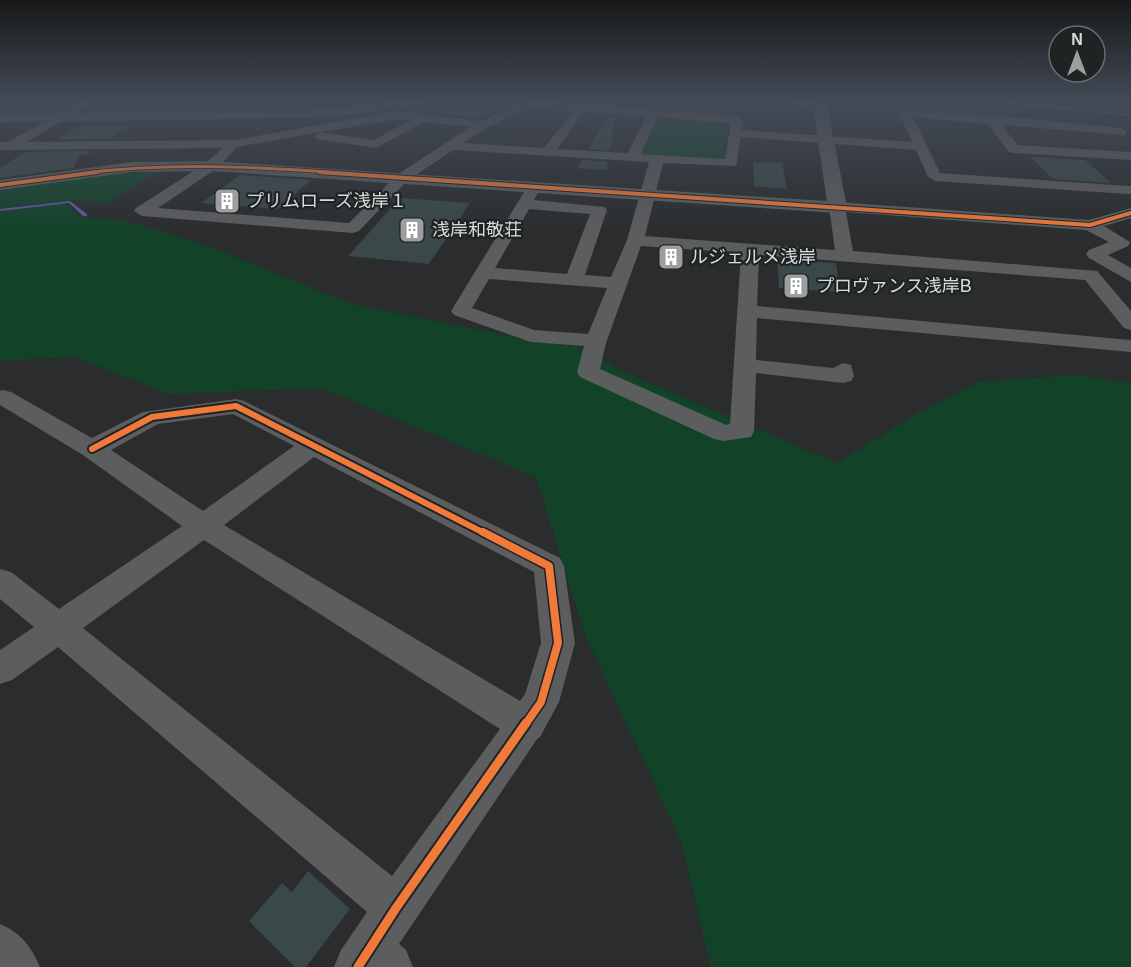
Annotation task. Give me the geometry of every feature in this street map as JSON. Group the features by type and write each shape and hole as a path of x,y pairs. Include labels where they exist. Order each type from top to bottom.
{"street":[{"path":"4,149 183,145"},
{"path":"234,145 212,166 142,211 353,228 402,178 450,146 731,163 735,145"},
{"path":"548,152 553,145"},
{"path":"633,157 639,145"},
{"path":"827,145 845,256"},
{"path":"908,145 920,146 935,177 1130,191"},
{"path":"1011,145 1014,149 1131,156"},
{"path":"657,158 635,240 596,341 588,372 723,433 742,430 750,249"},
{"path":"0,185 132,167 212,166 1090,225 1131,213"},
{"path":"534,187 461,311 531,336 596,341"},
{"path":"523,204 599,210 574,279"},
{"path":"1090,225 1122,242 1095,254 1131,276"},
{"path":"635,240 1091,275 1131,324"},
{"path":"484,273 617,283"},
{"path":"1109,297 1131,298"},
{"path":"748,311 1131,346"},
{"path":"745,365 843,376 843,370"},
{"path":"0,398 3,397 92,449 204,526 527,724"},
{"path":"92,449 152,417 236,406 549,566 558,643 541,702 396,908 373,961"},
{"path":"0,669 204,526 311,446"},
{"path":"0,582 59,628 396,908"},
{"path":"0,947 16,967"}],"green space":[{"path":"644,145 725,145 724,159 641,154"},
{"path":"158,171 108,203 75,200 0,208 0,189 109,174"},
{"path":"65,203 81,217 127,221 205,245 352,304 529,340 580,347 619,370 837,463 918,413 978,382 1076,375 1131,383 1131,967 711,967 681,841 585,635 536,477 321,388 169,394 74,357 0,361 0,212"}],"building":[{"path":"591,145 611,145 610,150 589,149"},
{"path":"92,151 87,155 79,155 74,168 0,178 0,168 25,152"},
{"path":"1031,157 1085,160 1111,183 1053,179"},
{"path":"582,160 608,162 606,170 578,168"},
{"path":"753,162 782,163 787,189 754,186"},
{"path":"240,175 311,180 278,209 201,203"},
{"name":"浅岸和敬荘","path":"400,198 470,203 429,264 348,256"},
{"path":"777,259 836,263 840,292 779,288"},
{"path":"308,871 350,909 306,967 295,967 249,921 282,883 292,892"}],"waterway":[{"path":"0,210 70,202 85,215"}],"cycle path":[{"path":"0,185 132,167 211,166 1090,225 1131,213"},
{"path":"92,449 152,417 236,406 549,566 558,643 541,702 396,908 358,967"}],"place":[{"name":"プリムローズ浅岸１","path":"227,201"},
{"name":"浅岸和敬荘","path":"412,230"},
{"name":"ルジェルメ浅岸","path":"671,257"},
{"name":"プロヴァンス浅岸B","path":"796,286"}]}
